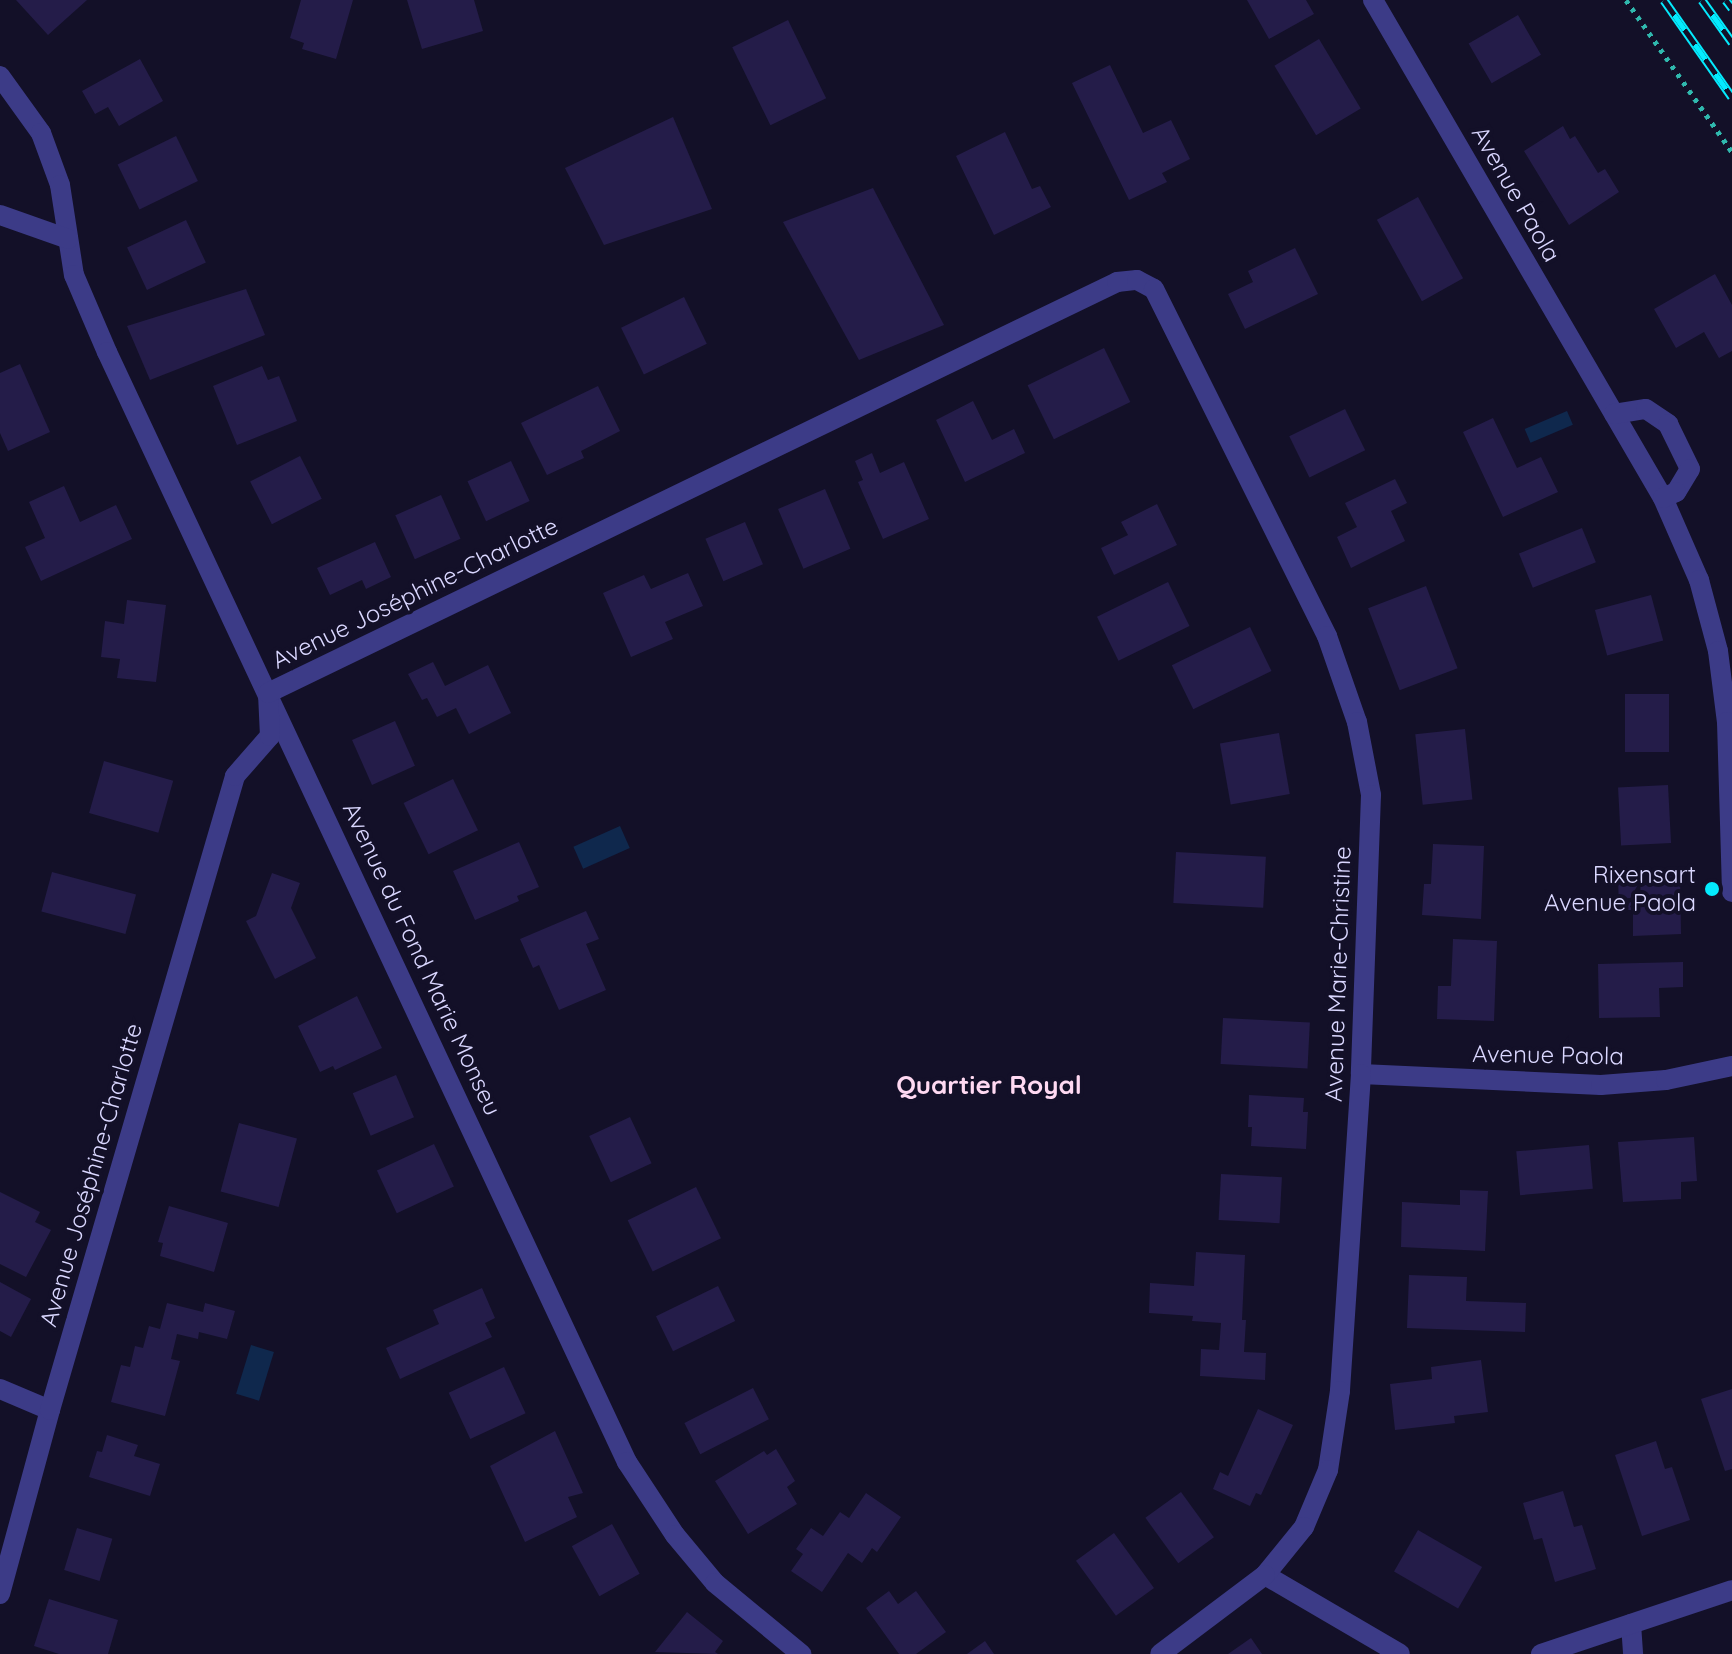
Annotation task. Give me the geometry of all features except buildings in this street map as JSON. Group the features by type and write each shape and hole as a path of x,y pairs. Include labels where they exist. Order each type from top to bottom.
{"street":[{"name":"Avenue Paola","path":"1373,0 1663,498 1699,580 1718,651 1727,722 1732,892"},
{"name":"Avenue du Fond Marie Monseu","path":"0,76 41,133 60,185 74,275 107,352 627,1462 675,1535 715,1583 801,1654"},
{"path":"0,215 68,239"},
{"name":"Avenue Joséphine-Charlotte","path":"0,1594 50,1410 235,776 270,736 268,693 1117,282 1137,280"},
{"name":"Avenue Marie-Christine","path":"1137,280 1154,289 1327,636 1357,722 1371,795 1361,1074 1340,1391 1328,1470 1304,1527 1265,1575 1160,1654"},
{"path":"1614,414 1646,409 1668,424 1690,469 1676,492 1663,498"},
{"name":"Avenue Paola","path":"1361,1074 1601,1085 1666,1080 1732,1066"},
{"path":"0,1389 50,1410"},
{"path":"1265,1575 1400,1654"},
{"path":"1541,1654 1732,1590"},
{"path":"1631,1624 1633,1654"}],"path":[{"path":"1626,0 1732,152"}],"water":[{"path":"1567,411 1573,425 1531,443 1525,429"},
{"path":"620,826 630,848 583,869 573,847"},
{"path":"251,1345 274,1352 259,1401 236,1394"}],"railway":[{"path":"1664,0 1732,97"},
{"path":"1702,0 1732,42"},
{"path":"1726,0 1732,8"}],"place":[{"name":"Rixensart Avenue Paola","path":"1712,889"}],"district":[{"name":"Quartier Royal","path":"989,1085"}]}
